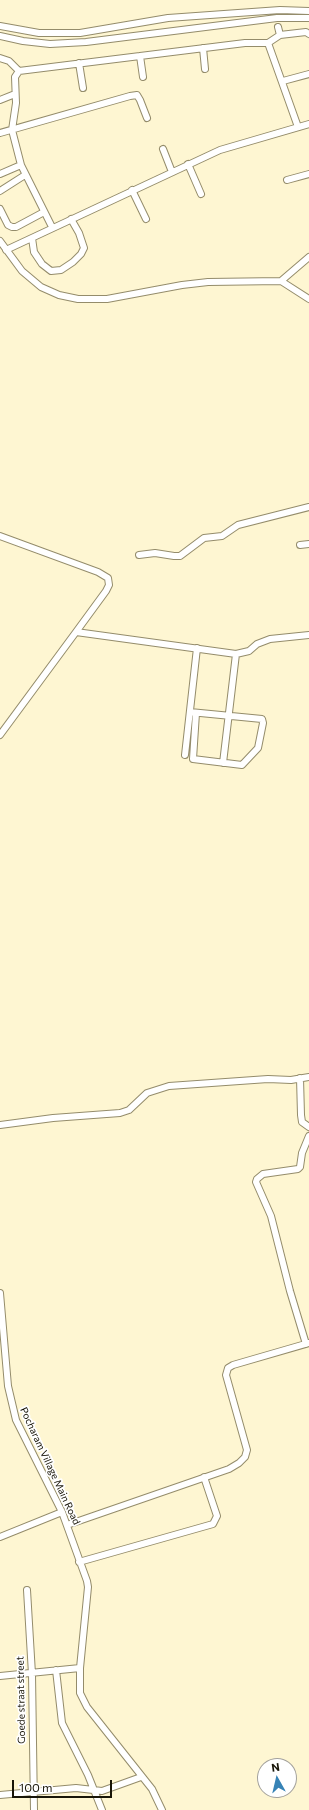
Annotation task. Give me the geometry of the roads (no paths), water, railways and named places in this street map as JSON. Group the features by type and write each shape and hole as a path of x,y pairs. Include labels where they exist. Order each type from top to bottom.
{"street":[{"path":"282,10 282,18"},
{"path":"0,26 39,33 80,33 168,18 282,10 309,11"},
{"path":"0,36 23,41 50,44 86,42 282,18 309,18"},
{"path":"278,27 280,35"},
{"path":"52,227 25,175 12,130 15,77 19,71 245,43 268,43 280,35 306,32 309,34"},
{"path":"268,43 298,128"},
{"path":"203,48 205,69"},
{"path":"140,56 143,77"},
{"path":"0,58 9,61 19,71"},
{"path":"79,63 83,88"},
{"path":"283,82 309,74"},
{"path":"0,100 15,94"},
{"path":"0,133 136,95 143,104 147,118"},
{"path":"6,250 52,227 220,150 309,124"},
{"path":"163,149 172,172"},
{"path":"188,164 200,194"},
{"path":"0,174 21,165"},
{"path":"287,180 309,174"},
{"path":"0,191 25,175"},
{"path":"132,190 146,219"},
{"path":"0,209 8,225 12,227 16,227 44,212"},
{"path":"32,238 34,252 42,264 52,271 61,270 74,262 84,248 79,233 71,219"},
{"path":"0,241 22,271 41,287 59,295 78,299 107,299 182,285 208,282 281,282 309,299"},
{"path":"281,282 309,257"},
{"path":"139,555 155,553 180,556 204,538 222,536 238,525 309,507"},
{"path":"0,536 98,572 108,578 109,585 0,735"},
{"path":"300,545 309,544"},
{"path":"76,632 236,654 249,651 257,644 270,639 309,635"},
{"path":"193,712 262,719 263,723 258,748 245,764 223,763 192,758 193,712 197,648"},
{"path":"223,763 236,654"},
{"path":"185,755 193,712"},
{"path":"0,1125 53,1118 120,1113 129,1110 147,1093 169,1086 309,1077"},
{"path":"300,1078 302,1122 309,1127"},
{"path":"67,1525 228,1469 239,1463 245,1457 247,1450 226,1375 228,1368 233,1365 308,1344 290,1291 271,1216 256,1182 262,1174 298,1169 300,1167 302,1153 309,1136"},
{"name":"Pocharam Village Main Road","path":"0,1293 8,1386 12,1408 23,1436 62,1512 88,1587 80,1668 80,1693 87,1707 152,1789 162,1810"},
{"path":"79,1562 213,1524 217,1516 204,1477"},
{"path":"0,1537 62,1512"},
{"name":"Goede straat street","path":"27,1590 32,1674 34,1810"},
{"path":"0,1676 80,1668"},
{"path":"56,1670 62,1722 102,1810"},
{"path":"0,1795 76,1788 107,1790 141,1777"}]}
